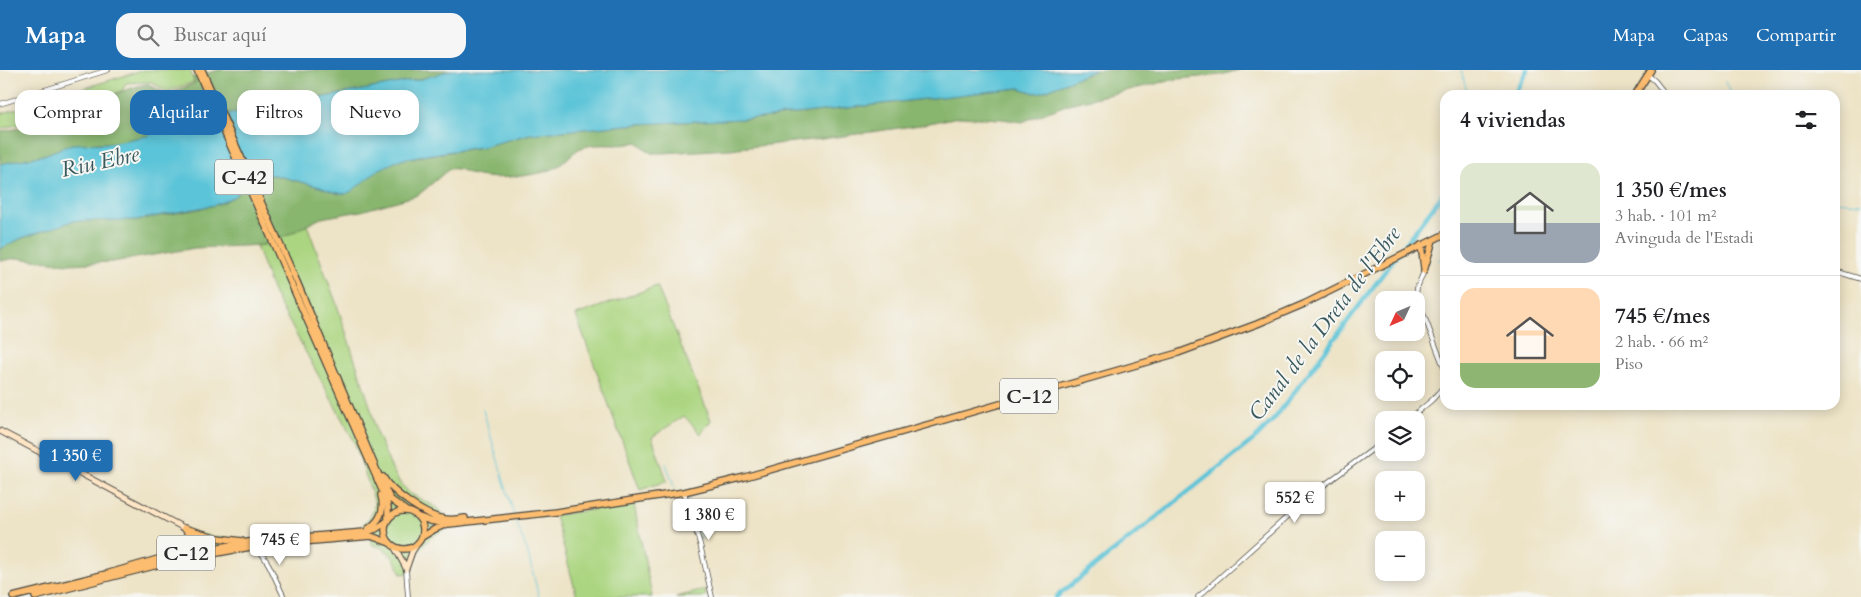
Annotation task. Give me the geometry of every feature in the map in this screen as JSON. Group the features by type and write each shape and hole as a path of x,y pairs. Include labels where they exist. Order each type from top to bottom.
{"main road":[{"name":"C-42","path":"197,70 390,499 405,510"},
{"name":"C-42","path":"202,70 387,502 387,520"},
{"path":"1639,90 1649,73"},
{"name":"C-12","path":"36,597 173,561 255,544 371,536 404,549 417,544 422,537 434,529 449,524 567,511 684,492 745,477 1178,353 1276,316 1377,269 1440,236"},
{"path":"1424,271 1433,240"},
{"path":"1422,245 1429,251"},
{"path":"1422,245 1424,271"},
{"path":"1412,250 1422,256"},
{"path":"1422,256 1429,251"},
{"path":"372,456 389,486 400,496 431,514 445,519 473,517 484,520"},
{"path":"351,533 368,529 378,520 383,511 380,488"},
{"name":"C-12","path":"13,597 165,557 255,544 371,531 396,512 405,510 430,521 449,524"},
{"path":"419,517 423,527 422,537"},
{"path":"387,520 385,533 392,544"},
{"path":"184,528 218,538 255,544"},
{"path":"165,557 194,547 195,537 184,528"}],"street":[{"path":"0,104 108,70"},
{"path":"1649,73 1663,90"},
{"path":"1424,271 1416,295 1440,357"},
{"path":"1840,273 1861,279"},
{"path":"1419,411 1440,391"},
{"path":"0,431 184,528"},
{"path":"1198,597 1316,491 1375,447"},
{"path":"684,492 700,544 712,597"},
{"path":"255,544 269,565 284,597"},
{"path":"392,544 406,568"},
{"path":"408,597 406,568 417,544"}],"green space":[{"path":"143,70 190,70 194,82 172,90 163,90 152,82 126,83 123,90 120,91 78,90"},
{"path":"219,70 451,70 421,79 362,90 331,90 331,96 321,98 321,90 237,90 237,113 227,114 227,90 179,90 195,83 193,77"},
{"path":"1096,70 1239,70 1221,75 1177,79 1094,98 1069,104 1022,122 958,117 920,125 822,139 730,149 663,153 651,153 637,142 624,145 597,145 584,147 561,165 552,169 514,177 486,177 457,169 449,169 415,196 361,211 321,218 264,245 195,248 112,262 68,264 17,258 0,261 0,249 22,238 73,221 136,220 194,210 222,203 235,196 248,179 261,175 275,175 339,194 362,182 383,166 404,159 482,147 530,134 638,124 762,118 1019,88 1035,93 1042,92"},
{"path":"148,84 158,90 130,90 130,135 149,135 111,143 72,144 44,155 0,164 0,132 3,131 15,129 15,135 120,135 120,92"},
{"path":"15,109 15,125 0,129 0,114"},
{"path":"307,225 337,305 371,409 376,432 391,467 400,483 411,494 434,506 445,515 449,528 435,535 424,545 415,558 411,573 401,574 391,555 373,545 363,524 372,514 374,500 354,441 273,292 256,246 268,244"},
{"path":"657,286 711,420 701,434 684,416 652,437 667,481 640,490 576,315"},
{"path":"634,504 652,597 577,597 555,515"},
{"path":"195,533 239,542 193,550 199,541"},
{"path":"705,590 706,597 676,597"}],"water":[{"name":"Riu Ebre","path":"451,70 1096,70 1042,92 1035,93 1019,88 762,118 638,124 530,134 482,147 418,156 397,161 378,170 346,194 275,175 261,175 248,179 235,196 215,205 136,220 73,221 22,238 0,249 0,164 44,155 72,144 111,143 149,135 227,135 227,114 237,113 237,135 321,135 321,98 331,96 331,135 419,135 419,90 362,90 421,79"}],"waterway":[{"path":"1461,70 1467,90"},
{"name":"Canal de la Dreta de l'Ebre","path":"1517,90 1527,70"},
{"path":"1725,82 1729,90"},
{"name":"Canal de la Dreta de l'Ebre","path":"1056,597 1257,437 1275,418 1440,198"},
{"path":"1840,201 1861,203"},
{"path":"483,410 514,515"},
{"path":"666,464 675,489"},
{"path":"677,497 681,496"},
{"path":"688,498 701,540"},
{"path":"515,519 527,550 539,597"}]}
